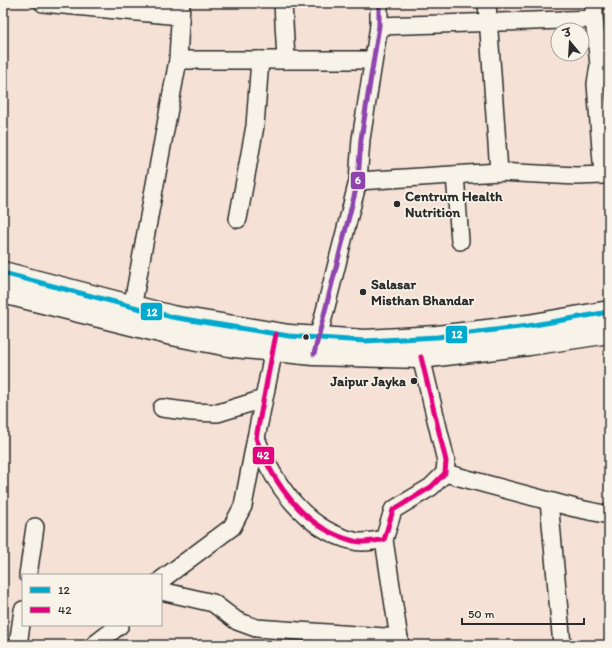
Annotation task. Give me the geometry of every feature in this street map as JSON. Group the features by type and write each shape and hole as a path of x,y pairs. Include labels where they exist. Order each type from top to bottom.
{"main road":[{"path":"3,273 131,315 234,346 275,342 421,357 529,344 609,332"},
{"path":"3,292 131,315"},
{"path":"315,346 365,341 437,337 528,326 609,312"}],"street":[{"path":"43,3 181,10 178,60 131,315"},
{"path":"283,3 286,60"},
{"path":"315,346 358,181 361,138 379,26 379,3"},
{"path":"487,3 499,172"},
{"path":"358,181 499,172 576,176 604,175 596,84 599,65 594,11 488,21 379,26"},
{"path":"178,60 373,60"},
{"path":"238,219 255,126 260,60"},
{"path":"455,175 460,241"},
{"path":"162,579 232,527 243,506 275,342"},
{"path":"162,591 213,603 237,621 256,628 399,642 384,540 393,510 431,487 445,473 446,461 421,357"},
{"path":"162,408 192,412 218,413 263,399"},
{"path":"256,438 273,476 302,514 333,534 355,542 384,540"},
{"path":"445,473 549,501 609,515"},
{"path":"549,501 562,645"},
{"path":"28,574 36,527"},
{"path":"18,645 22,617"},
{"path":"94,645 119,626"}],"transit line":[{"name":"6","path":"314,354 358,181 361,139 379,26 379,3"},
{"name":"12","path":"3,273 172,317 289,336 365,341 437,337 528,326 609,312"},
{"name":"42","path":"276,334 256,438 271,471 293,502 320,526 336,535 357,542 384,540 393,510 431,487 445,473 446,461 421,357"}],"place":[{"name":"Centrum Health Nutrition","path":"397,204"},
{"name":"Salasar Misthan Bhandar","path":"363,292"},
{"name":"Jaipur Jayka","path":"414,381"}]}
